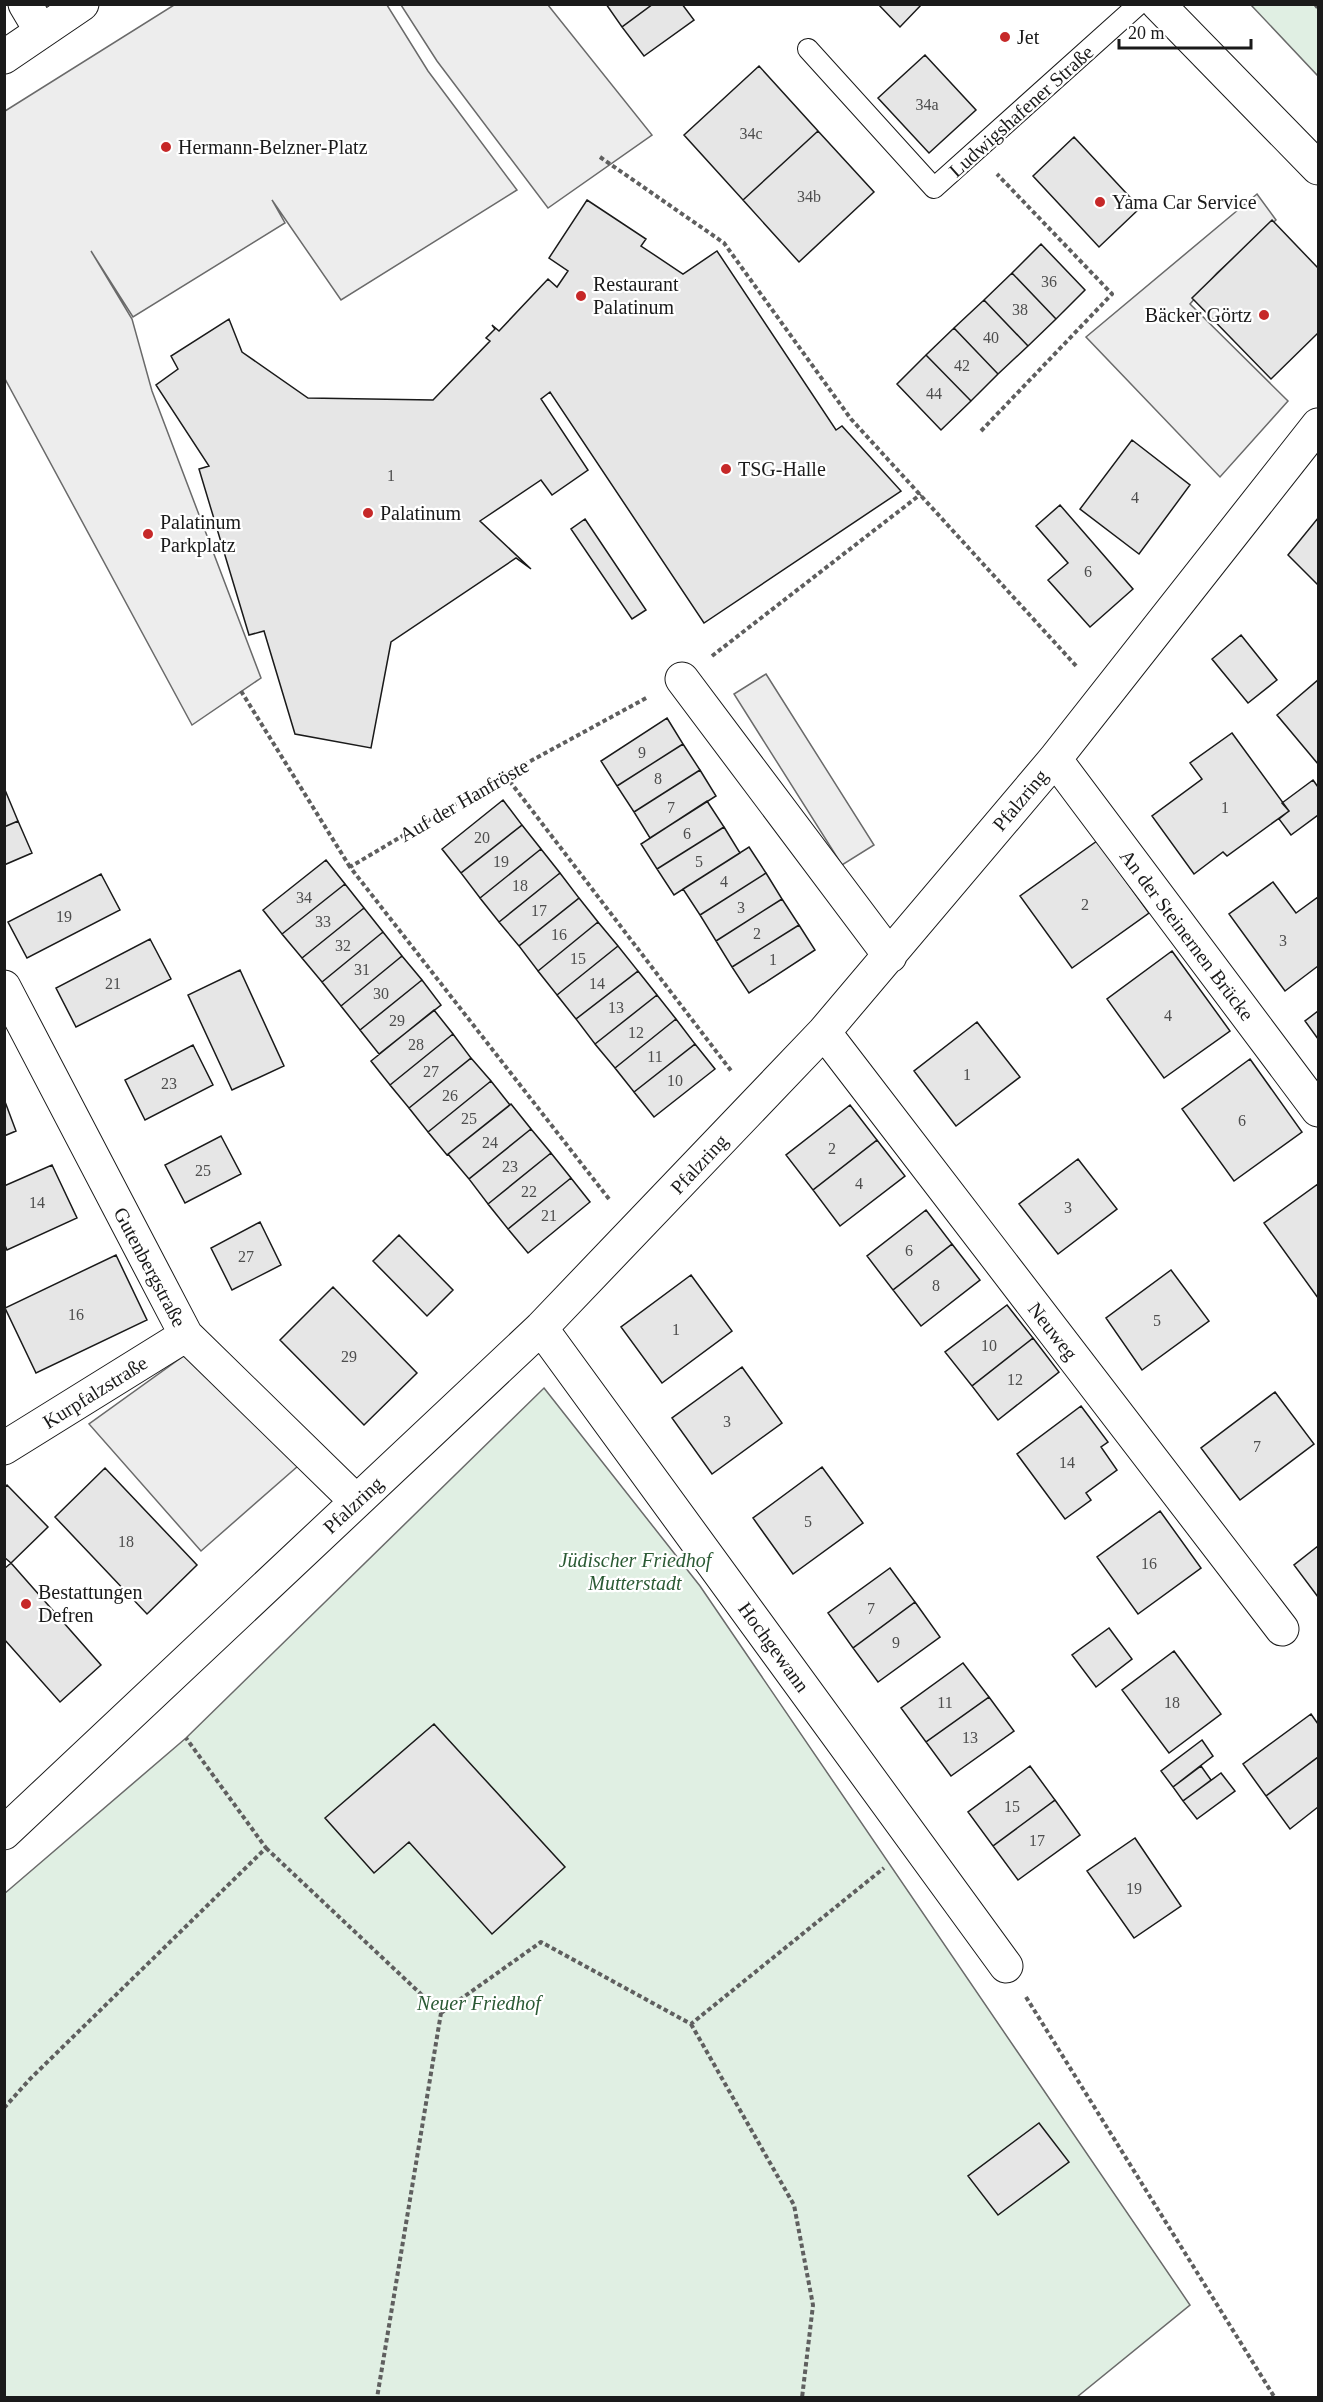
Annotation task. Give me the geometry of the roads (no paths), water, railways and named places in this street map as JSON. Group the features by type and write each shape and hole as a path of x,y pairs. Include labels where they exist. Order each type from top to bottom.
{"street":[{"path":"4,57 33,17 82,4"},
{"path":"1158,4 1318,168"},
{"name":"Pfalzring","path":"4,1833 541,1328 824,1032 1055,759 1103,695 1318,425"},
{"path":"682,679 890,956"},
{"name":"An der Steinernen Brücke","path":"1055,759 1318,1110"},
{"name":"Gutenbergstraße","path":"4,987 186,1335 356,1501"},
{"name":"Neuweg","path":"824,1032 1282,1629"},
{"name":"Hochgewann","path":"541,1328 1006,1966"},
{"name":"Kurpfalzstraße","path":"4,1448 186,1335"}],"lane":[{"name":"Ludwigshafener Straße","path":"808,49 934,188 1139,4"}],"place":[{"name":"Jet","path":"1005,37"},
{"name":"Hermann-Belzner-Platz","path":"166,147"},
{"name":"Yama Car Service","path":"1100,202"},
{"name":"Restaurant Palatinum","path":"581,296"},
{"name":"Bäcker Görtz","path":"1264,315"},
{"name":"TSG-Halle","path":"726,469"},
{"name":"Palatinum","path":"368,513"},
{"name":"Palatinum Parkplatz","path":"148,534"},
{"name":"Bestattungen Defren","path":"26,1604"}],"park label":[{"name":"Jüdischer Friedhof Mutterstadt","path":"635,1572"},
{"name":"Neuer Friedhof","path":"479,2003"}]}
